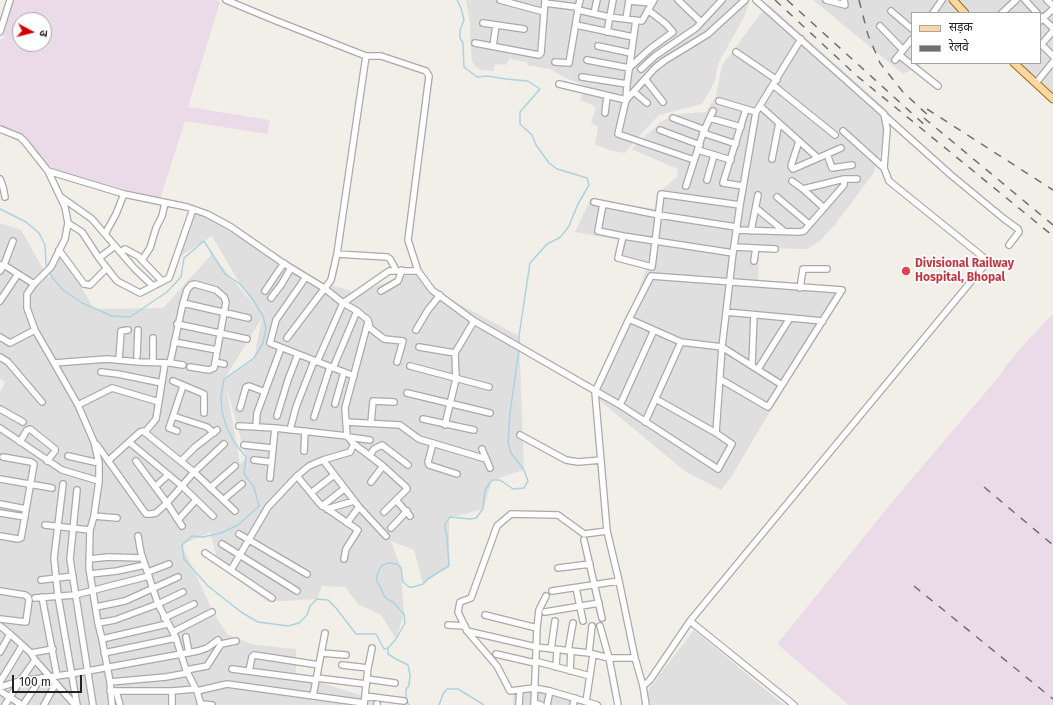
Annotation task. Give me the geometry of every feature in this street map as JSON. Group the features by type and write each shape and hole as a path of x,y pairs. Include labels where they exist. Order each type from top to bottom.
{"main road":[{"path":"953,0 964,12"},
{"path":"1015,64 1053,99"}],"street":[{"path":"0,32 10,0"},
{"path":"226,0 366,56 381,56 426,71 429,76 408,240 418,271 432,290 474,321 620,405 718,469 732,444 716,433 656,399"},
{"path":"500,0 544,12"},
{"path":"555,62 569,63 580,0"},
{"path":"594,13 597,0"},
{"path":"607,32 613,0"},
{"path":"475,43 540,54 545,1 594,13 626,19 642,21 653,2 629,0 626,19"},
{"path":"678,0 701,22"},
{"path":"641,69 655,56 696,28 722,0"},
{"path":"626,100 664,61 708,34 745,0"},
{"path":"756,0 951,175 1018,229 1019,232 1009,245"},
{"path":"826,0 845,5 844,0"},
{"path":"934,12 942,0"},
{"path":"1006,12 1016,0"},
{"path":"1024,0 1036,12"},
{"path":"1047,0 1053,8 1041,18 1053,30 1041,44 1053,56"},
{"path":"629,68 651,48 673,32 666,24 648,10"},
{"path":"891,10 911,28"},
{"path":"636,20 626,100 618,134 694,160"},
{"path":"483,23 524,29"},
{"path":"493,46 496,25"},
{"path":"576,26 633,37"},
{"path":"880,26 903,50"},
{"path":"716,433 722,347 729,282 736,228 756,112 801,39"},
{"path":"911,40 897,58 938,86"},
{"path":"598,46 631,53"},
{"path":"736,52 775,83 835,135"},
{"path":"287,338 331,280 337,254 366,56"},
{"path":"587,60 629,68"},
{"path":"1036,83 1053,62"},
{"path":"582,77 627,84"},
{"path":"645,79 663,102"},
{"path":"559,84 626,100"},
{"path":"634,92 647,103"},
{"path":"605,113 607,96"},
{"path":"719,101 756,112"},
{"path":"760,106 818,158"},
{"path":"743,186 723,183 746,109"},
{"path":"686,186 704,132 713,111"},
{"path":"643,686 650,680 690,621 988,261 899,191 889,181 884,168 887,129 884,114"},
{"path":"673,118 736,144"},
{"path":"710,118 741,128"},
{"path":"772,159 779,123"},
{"path":"0,129 20,137 48,171 65,207 68,223 65,238 51,267 34,284 27,294 27,308 35,330 78,405 94,442 99,462 99,481 94,516 90,530 90,574 110,682 120,705"},
{"path":"660,130 714,155 730,160"},
{"path":"843,131 884,168"},
{"path":"799,141 791,166 794,169 841,148"},
{"path":"826,154 832,168 834,169 852,165"},
{"path":"706,180 714,155"},
{"path":"48,171 124,194 193,209 207,214 231,227 357,311 368,320 370,328 384,339 403,341 397,362"},
{"path":"0,178 5,197"},
{"path":"803,189 844,179 857,179"},
{"path":"594,202 736,228 799,232 804,231 844,185 844,179"},
{"path":"792,181 824,208"},
{"path":"105,234 116,214 124,194"},
{"path":"623,236 618,258 652,267 661,194 740,205"},
{"path":"751,230 758,195"},
{"path":"60,197 92,219 134,268 153,286"},
{"path":"777,197 809,224"},
{"path":"142,260 150,248 166,203"},
{"path":"603,204 598,231 655,241 733,250 756,248 775,249"},
{"path":"756,208 784,231"},
{"path":"68,223 82,232 117,282 140,293 170,278 193,209"},
{"path":"0,271 13,241"},
{"path":"99,258 115,246"},
{"path":"754,261 756,248"},
{"path":"59,250 84,284 90,285 106,268"},
{"path":"120,252 126,250 135,254 162,282"},
{"path":"337,254 387,257 390,259 399,270 398,281 380,291"},
{"path":"265,290 284,263"},
{"path":"2,265 34,284"},
{"path":"270,298 281,285 291,268"},
{"path":"800,288 803,269 827,268"},
{"path":"290,430 296,407 315,361 343,303 385,273 399,270 418,271"},
{"path":"0,301 18,274"},
{"path":"646,705 643,686 635,658 607,531 596,392 629,319 651,276 842,290 768,407 720,379"},
{"path":"306,277 275,323 270,343 354,376"},
{"path":"146,432 156,419 162,383 187,290 191,285 195,284 216,290 224,297 226,302 214,368 211,370 190,367"},
{"path":"416,330 428,310 440,295"},
{"path":"183,303 248,318"},
{"path":"314,417 331,367 357,311"},
{"path":"726,312 823,321"},
{"path":"752,364 754,315"},
{"path":"758,369 790,318"},
{"path":"629,319 681,342 722,347 752,364 782,385"},
{"path":"368,320 345,408 347,437 384,466 406,487 406,489 384,512"},
{"path":"445,425 456,379 455,353 474,321"},
{"path":"177,324 247,339"},
{"path":"0,337 10,344 35,330"},
{"path":"119,360 121,331 128,330"},
{"path":"138,330 134,355 140,356 139,362"},
{"path":"620,405 654,330"},
{"path":"153,338 153,362"},
{"path":"174,342 217,350"},
{"path":"645,422 681,342"},
{"path":"419,347 455,353"},
{"path":"256,427 257,413 281,348"},
{"path":"277,416 298,354"},
{"path":"1,359 8,362 42,402"},
{"path":"54,363 107,359 183,365"},
{"path":"215,362 224,364"},
{"path":"410,366 489,388"},
{"path":"100,372 162,383"},
{"path":"335,404 344,372"},
{"path":"173,381 204,394 204,413"},
{"path":"177,431 169,428 183,386"},
{"path":"240,408 246,387 249,386 265,392"},
{"path":"78,405 112,388 159,402"},
{"path":"408,393 490,413"},
{"path":"371,423 373,402 394,402"},
{"path":"0,409 23,422"},
{"path":"173,416 216,431 195,446 181,460"},
{"path":"422,419 474,430"},
{"path":"346,422 400,425 418,439 486,459"},
{"path":"239,426 275,428 370,440"},
{"path":"0,428 62,470 99,481"},
{"path":"270,478 275,428"},
{"path":"20,442 27,430 30,429 55,449 47,461"},
{"path":"108,461 142,431 146,432"},
{"path":"146,432 151,438 181,460 235,511"},
{"path":"304,451 305,432"},
{"path":"520,435 566,460 578,462 601,460"},
{"path":"94,442 146,514 156,513 167,503 194,472 224,444"},
{"path":"129,442 182,486 213,516"},
{"path":"231,570 268,508 297,476 308,466 350,452 354,444"},
{"path":"434,444 429,459 429,465 457,474"},
{"path":"244,445 272,448"},
{"path":"370,456 374,449 382,445 408,466"},
{"path":"482,449 490,468"},
{"path":"0,536 20,539 22,536 31,484 33,462 3,456"},
{"path":"68,456 99,462"},
{"path":"254,460 271,462"},
{"path":"323,460 344,489 386,536"},
{"path":"136,461 182,526"},
{"path":"210,488 235,466"},
{"path":"371,482 384,466"},
{"path":"155,487 168,475"},
{"path":"311,493 334,475"},
{"path":"297,476 325,507 358,530 346,549 344,559"},
{"path":"0,479 52,488"},
{"path":"63,484 54,558 58,596 76,705"},
{"path":"223,500 242,484"},
{"path":"325,507 344,489"},
{"path":"77,490 70,559 93,705"},
{"path":"178,520 196,500"},
{"path":"391,528 408,513 396,500"},
{"path":"325,507 354,501"},
{"path":"0,504 26,509"},
{"path":"347,523 359,507"},
{"path":"0,513 25,517"},
{"path":"597,705 550,691 534,688 510,691 497,666 466,628 458,612 460,602 471,598 497,526 511,514 558,515 584,534 607,531"},
{"path":"94,516 118,518"},
{"path":"45,525 90,530"},
{"path":"239,534 307,574"},
{"path":"138,536 142,558 149,574 158,604 176,638 187,671 197,690 201,704 212,705"},
{"path":"584,540 602,618"},
{"path":"222,544 297,591"},
{"path":"205,553 272,598"},
{"path":"89,559 110,557 142,558"},
{"path":"35,598 75,595 93,591 149,574 169,564"},
{"path":"558,568 590,564"},
{"path":"90,574 145,566"},
{"path":"41,580 73,576"},
{"path":"96,607 125,601 178,576"},
{"path":"552,592 619,581"},
{"path":"576,588 583,620"},
{"path":"0,591 25,595 29,600 26,622 0,619"},
{"path":"98,623 115,620 158,604 183,592"},
{"path":"541,705 534,704 535,662 539,610 546,596"},
{"path":"42,597 57,676"},
{"path":"546,612 598,603"},
{"path":"102,639 166,621 194,604"},
{"path":"173,632 212,612"},
{"path":"485,615 537,628"},
{"path":"555,621 554,649 556,667"},
{"path":"690,621 794,705"},
{"path":"570,671 570,651 573,623"},
{"path":"448,625 466,628 536,647 591,654 609,658 635,658"},
{"path":"0,626 31,653 35,660 76,705"},
{"path":"586,702 590,676 592,626"},
{"path":"600,626 609,658 618,705"},
{"path":"313,696 325,633"},
{"path":"0,652 10,634"},
{"path":"186,637 189,653"},
{"path":"104,653 176,638"},
{"path":"0,687 20,681 71,674 189,653 202,650 218,640"},
{"path":"110,682 166,677 207,666 221,644 236,641"},
{"path":"0,682 22,646"},
{"path":"113,691 197,690 228,684 364,704 372,648"},
{"path":"31,653 53,649"},
{"path":"321,652 346,655"},
{"path":"496,654 590,676"},
{"path":"249,671 252,656 254,655 319,665"},
{"path":"5,705 35,660"},
{"path":"342,665 368,668"},
{"path":"232,669 316,679 395,683"},
{"path":"0,692 23,705 40,678"},
{"path":"44,705 56,683"},
{"path":"519,705 520,690"},
{"path":"112,705 113,691"},
{"path":"172,691 172,705"},
{"path":"547,705 550,691"},
{"path":"365,696 404,701"},
{"path":"573,705 575,698"}],"shaded area":[{"path":"13,0 216,0 220,2 188,107 270,120 267,134 185,121 160,199 56,170 46,164 22,135 0,126 0,39 3,39"},
{"path":"466,0 750,0 744,17 719,62 714,83 702,104 659,115 625,153 609,150 595,144 598,127 591,123 596,107 580,100 586,86 566,78 550,69 527,65 527,62 509,59 506,65 495,64 494,71 482,70 476,67 472,61 470,22"},
{"path":"813,0 1053,0 1053,96 1020,64 1041,64 1041,12 911,12 911,64 922,64 903,74"},
{"path":"768,4 890,114 881,152 873,174 837,222 820,241 807,249 759,248 758,282 842,287 846,289 731,477 721,490 686,472 591,394 636,298 646,269 615,261 619,240 575,232 591,198 655,209 658,193 677,177 678,169 631,149 662,121 678,114 706,112 716,96 722,65"},
{"path":"193,210 307,277 357,293 415,272 433,290 519,336 524,470 492,480 483,509 449,518 449,566 423,584 414,550 391,541 401,568 404,614 396,639 381,615 358,604 345,587 322,586 317,599 268,602 219,566 210,532 182,545 214,614 228,635 255,645 296,649 296,675 373,699 374,705 0,705 0,393 5,382 0,379 0,223 21,230 49,279 61,252 94,309 163,308 212,254 257,309 240,284 212,236 176,259","holes":["262,318 254,358 225,378","226,386 246,457 241,464 240,463"]},
{"path":"1053,314 1053,705 849,705 777,644 898,495 1002,373 1024,344"},
{"path":"694,630 784,705 649,705 648,692 650,687"},
{"path":"535,686 604,705 513,705 513,691"}],"waterway":[{"path":"457,0 464,20 460,30 460,38 463,43 464,67 477,77 487,76 528,81 540,89 520,112 520,124 532,135 536,145 549,163 557,169 587,178 589,185 578,204 569,226 563,234 559,238 547,244 530,263 519,345"},
{"path":"0,209 26,222 39,233 45,245 46,264 52,277 63,290 82,303 112,316 130,317 167,292 181,277 184,258 204,241 225,274 240,284 251,297 263,316 266,328 263,343 254,358 224,379 221,397 222,412 227,428 234,442 246,457 244,474 254,487 259,506 238,525 221,533 203,537 192,536 182,545 184,559 208,586 241,612 258,622 288,626 299,623 307,615 310,606 317,599 328,600 356,634 376,634 384,649 388,648"},
{"path":"409,705 406,700 406,689 409,686 410,675 408,665 388,654 388,648 396,639 405,623 404,614 383,594 377,582 377,575 383,565 389,563 397,564 401,568 403,582 409,587 423,584 429,578 449,566 445,528 449,518 476,518 483,509 485,490 492,480 500,480 513,489 524,488 528,481 524,470 511,453 508,443 510,413 519,349"},
{"path":"439,705 443,694 447,689 458,689 484,705"}],"railway":[{"path":"775,0 857,76 1053,236"},
{"path":"787,0 927,127"},
{"path":"859,0 868,35 880,63 903,92 932,119"},
{"path":"927,109 1053,190"},
{"path":"924,118 1053,225"},
{"path":"984,487 1053,545"},
{"path":"914,586 1053,699"}],"place":[{"name":"Divisional Railway Hospital, Bhopal","path":"906,271"}]}
